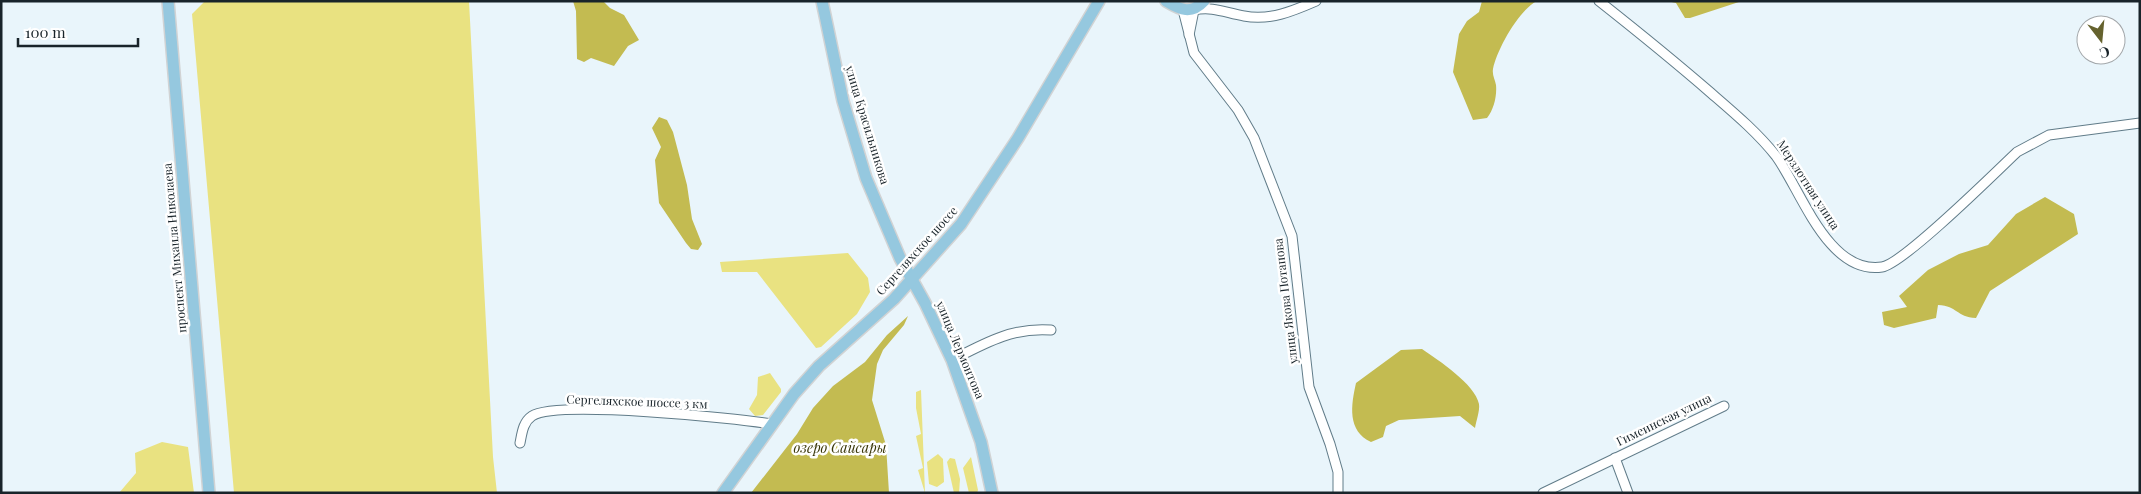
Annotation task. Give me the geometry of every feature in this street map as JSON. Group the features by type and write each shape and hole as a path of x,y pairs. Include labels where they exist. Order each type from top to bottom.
{"main road":[{"name":"проспект Михаила Николаева","path":"168,1 210,493"},
{"name":"улица Красильникова","path":"822,1 843,101 866,178 900,258 913,279"},
{"name":"Сергеляхское шоссе","path":"722,493 771,424 819,366 913,279 976,204 1031,117 1099,1"},
{"path":"1166,1 1188,10 1204,1"},
{"name":"улица Лермонтова","path":"913,279 952,360 980,442 992,493"}],"street":[{"path":"1211,1 1224,10"},
{"path":"1188,10 1206,7 1243,16 1272,16 1316,1"},
{"name":"Мерзлотная улица","path":"1599,1 1682,68 1750,127 1777,158 1816,225 1837,251 1868,268 1884,266 1908,252 2017,152 2034,141 2049,135 2140,123"},
{"name":"улица Якова Потапова","path":"1188,10 1189,38 1194,53 1238,110 1254,138 1292,236 1309,387 1338,472 1338,493"},
{"path":"952,360 1008,333 1035,328 1051,330"},
{"name":"Гимеинская улица","path":"1543,493 1724,406"},
{"name":"Сергеляхское шоссе 3 км","path":"520,443 522,428 532,416 544,412 656,412 771,424"},
{"name":"Гимеинская улица","path":"1615,458 1628,493"}],"shaded area":[{"path":"205,1 469,1 493,457 497,493 234,493 192,14"},
{"path":"848,253 868,278 870,292 857,314 821,347 816,348 757,272 722,272 720,262"},
{"path":"770,373 781,389 781,392 763,415 755,416 749,409 757,395 758,377"},
{"path":"921,390 925,493 918,470 923,468 916,436 921,434 916,408 916,392"},
{"path":"162,442 188,447 194,493 119,493 136,473 135,453"},
{"path":"938,454 943,459 944,482 937,487 929,484 927,462"},
{"path":"971,457 977,493 969,493 963,468"},
{"path":"950,458 955,459 960,479 959,493 954,493 947,462"}],"water":[{"path":"573,1 603,1 610,8 624,15 639,40 628,46 614,66 591,58 584,62 577,59 576,11"},
{"path":"1482,1 1537,1 1516,21 1499,51 1493,71 1496,85 1493,107 1487,118 1473,120 1453,72 1459,34 1467,21 1479,12"},
{"path":"1667,1 1742,1 1685,18 1676,3"},
{"path":"659,117 667,120 673,132 687,185 692,219 702,244 698,250 691,249 686,243 659,203 655,160 661,147 652,128"},
{"path":"2045,197 2074,214 2078,234 1990,291 1976,318 1964,316 1950,307 1938,305 1936,318 1894,328 1884,325 1882,312 1907,307 1899,296 1928,270 1959,254 1988,245 2016,214"},
{"name":"озеро Сайсары","path":"908,316 904,325 883,350 877,364 872,400 886,445 889,493 751,493 797,434 813,408 833,386 865,362 887,335"},
{"path":"1422,349 1455,373 1476,396 1479,407 1475,428 1460,416 1399,420 1386,426 1383,437 1371,442 1363,437 1354,424 1352,408 1356,383 1401,350"}]}
